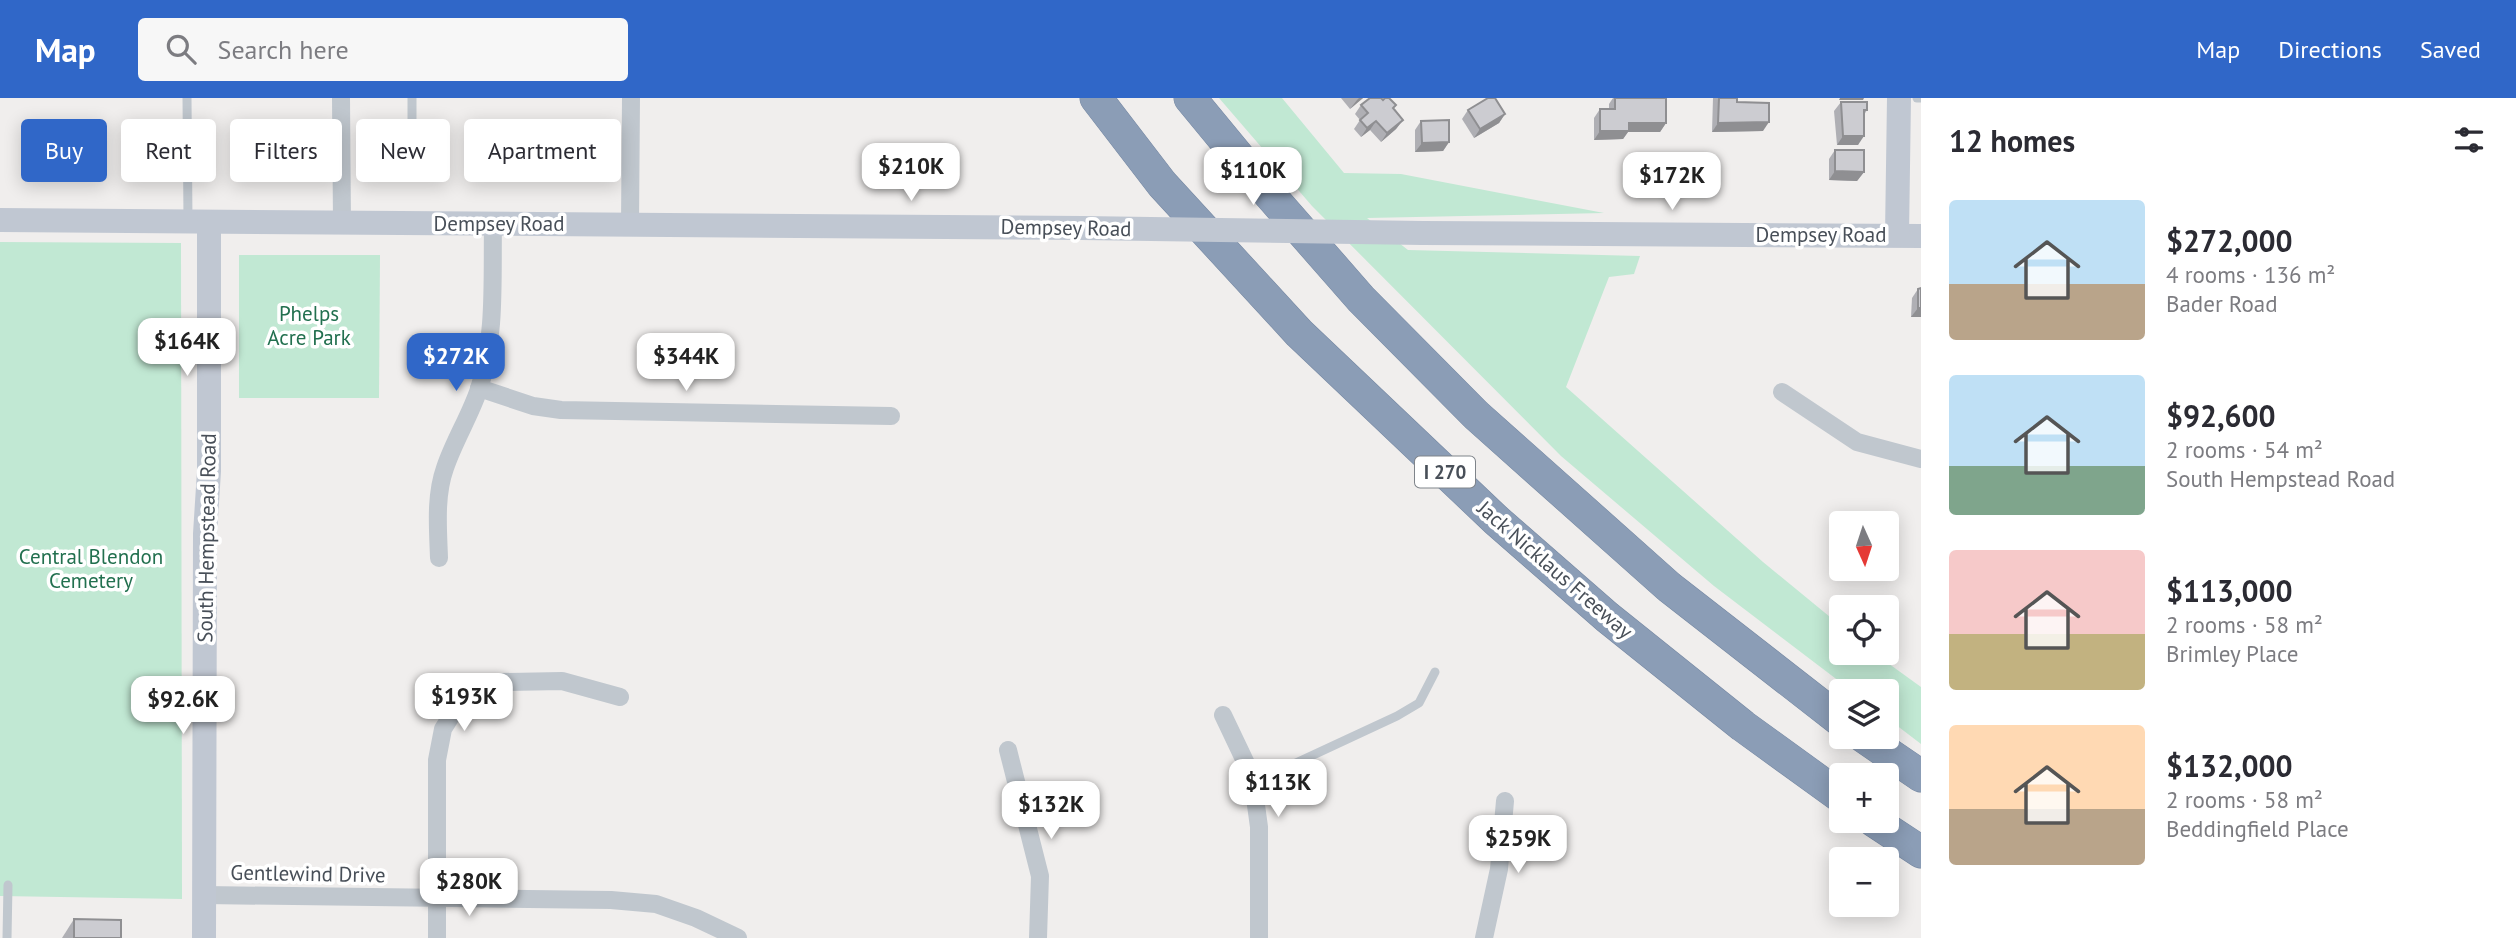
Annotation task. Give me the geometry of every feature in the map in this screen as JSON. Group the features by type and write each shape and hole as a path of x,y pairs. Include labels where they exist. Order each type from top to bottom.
{"highway":[{"name":"Jack Nicklaus Freeway","path":"1096,98 1162,184 1299,333 1487,512 1607,617 1744,726 1829,788"},
{"path":"1190,98 1361,299 1476,415 1669,587 1829,711"},
{"path":"1882,749 1921,776"},
{"path":"1892,833 1921,852"}],"main road":[{"path":"1899,98 1909,236"},
{"name":"Dempsey Road","path":"0,220 1909,236"},
{"name":"South Hempstead Road","path":"199,222 209,471 205,534 204,938"}],"street":[{"path":"341,98 342,223"},
{"path":"630,224 631,98"},
{"path":"439,558 438,515 444,469 479,388 487,354 491,317 493,224"},
{"path":"479,388 533,406 561,410 891,415"},
{"path":"1782,392 1857,442 1921,459"},
{"path":"437,938 437,760 443,729 460,702 479,688 502,682 562,681 620,697"},
{"path":"1223,715 1252,776 1259,827 1259,938"},
{"path":"1008,750 1040,876 1038,938"},
{"path":"1484,938 1499,869 1505,801"},
{"name":"Gentlewind Drive","path":"205,895 611,900 656,904 696,918 732,936"}],"lane":[{"path":"187,98 199,222"},
{"path":"412,98 412,119"},
{"path":"1253,783 1419,704 1435,673"},
{"path":"7,938 8,884"}],"green space":[{"path":"1219,98 1282,98 1344,173 1401,174 1604,213 1367,218 1408,250 1640,256 1634,274 1609,277 1566,387 1763,562 1829,616 1829,665 1891,665 1921,687 1921,744 1899,727 1899,679 1836,679 1714,586 1561,456 1312,206"},
{"name":"Central Blendon Cemetery","path":"0,242 181,243 182,899 0,896"},
{"name":"Phelps Acre Park","path":"239,255 380,255 379,398 239,398"}],"building":[{"path":"1370,98 1389,98 1396,105 1393,108 1403,120 1387,133 1376,121 1367,128 1360,120 1368,113 1361,105"},
{"path":"1488,98 1495,98 1505,114 1480,129 1468,110"},
{"path":"1615,98 1666,98 1666,123 1629,123 1629,131 1600,131 1600,109 1615,109"},
{"path":"1719,98 1737,98 1737,102 1769,103 1769,122 1718,123"},
{"path":"1841,102 1867,102 1867,110 1864,110 1864,136 1843,136"},
{"path":"1449,120 1449,142 1422,143 1421,121"},
{"path":"1835,150 1864,150 1864,172 1835,171"},
{"path":"1921,288 1921,308 1918,308 1918,289"},
{"path":"74,919 121,920 121,938 74,938"}]}
